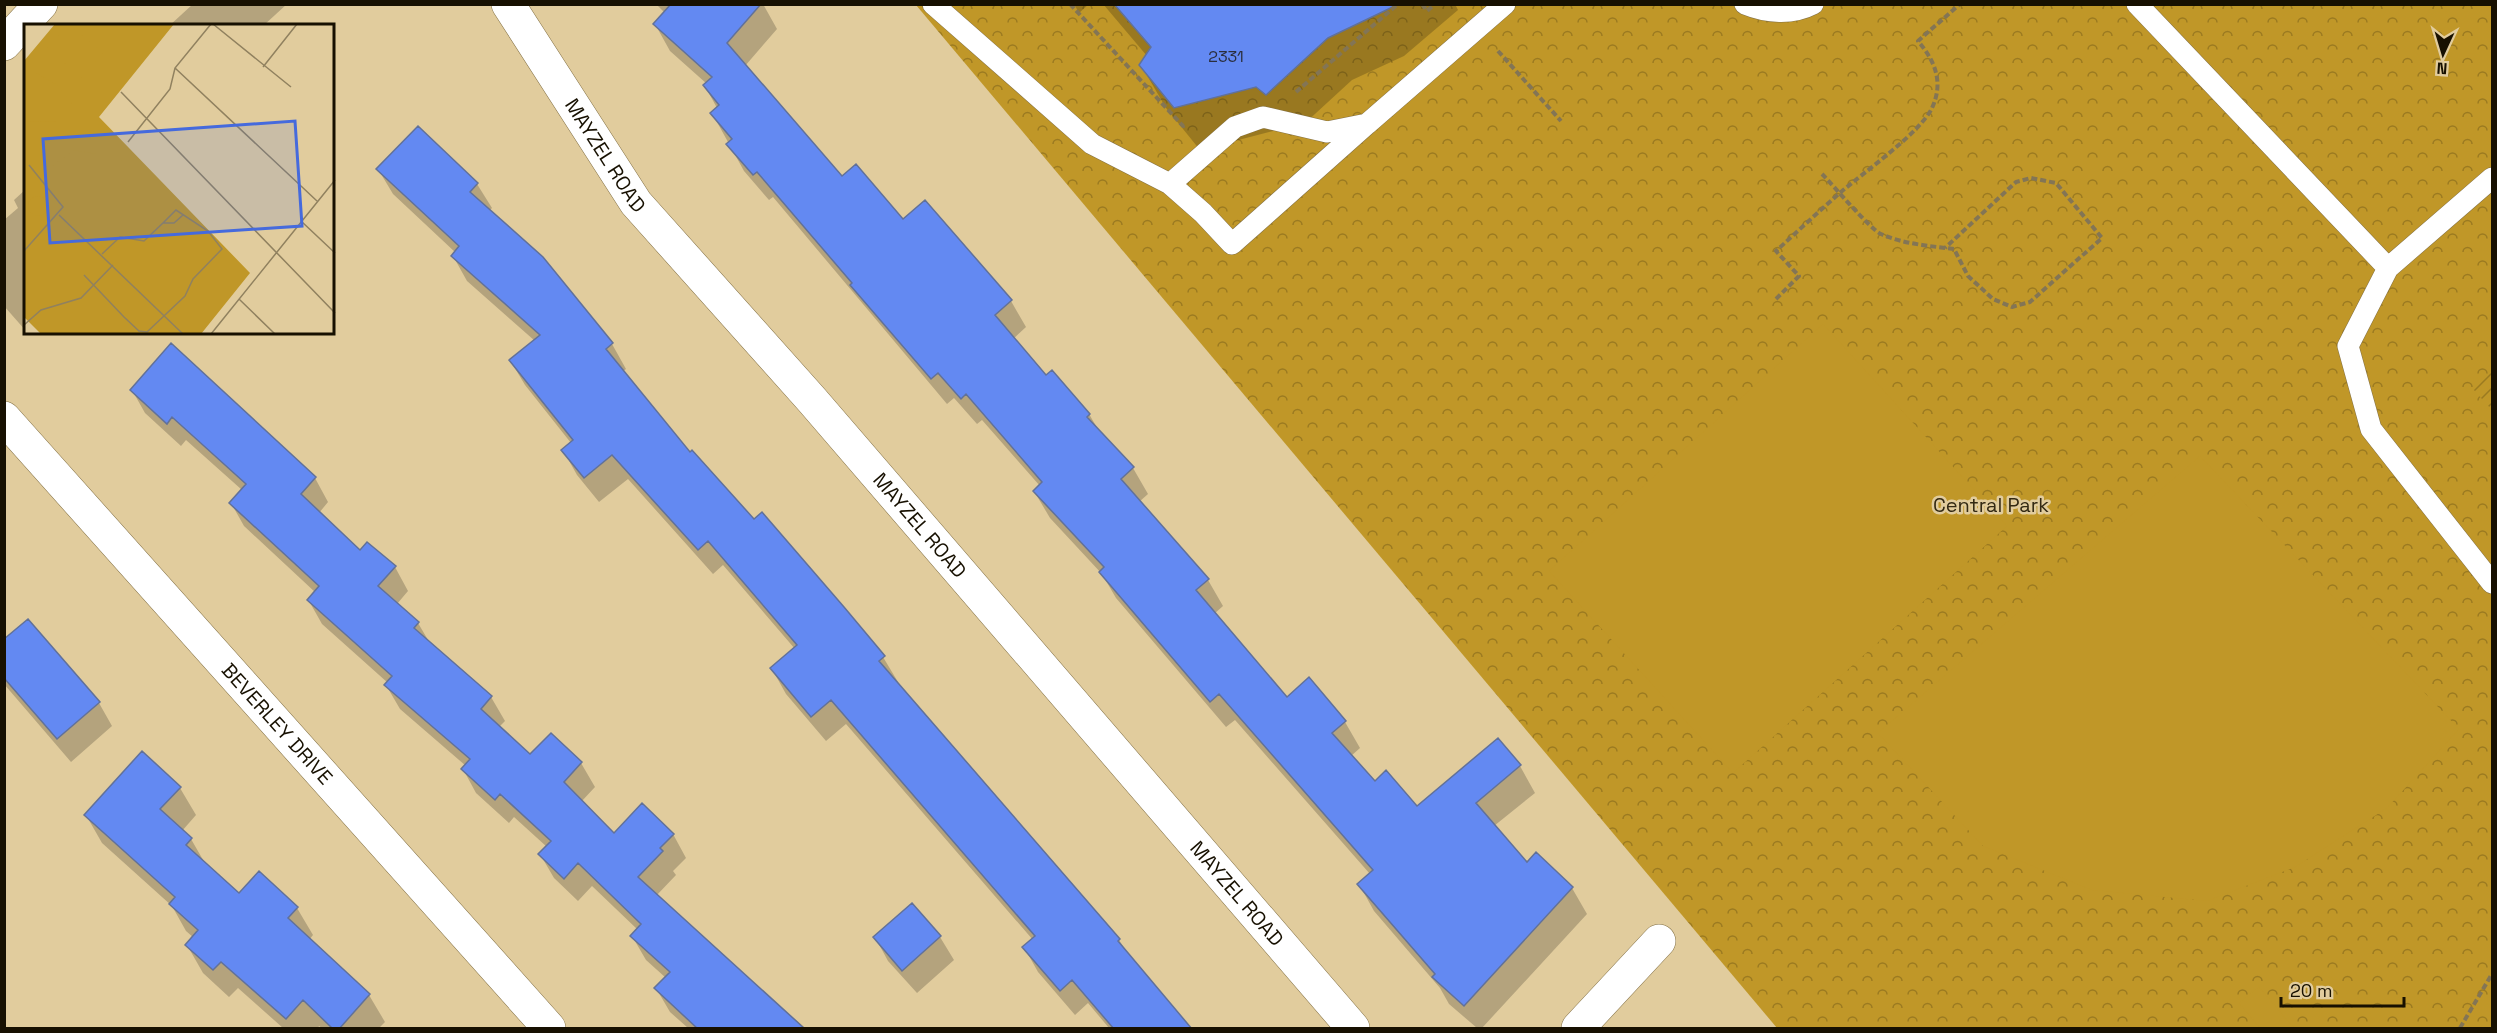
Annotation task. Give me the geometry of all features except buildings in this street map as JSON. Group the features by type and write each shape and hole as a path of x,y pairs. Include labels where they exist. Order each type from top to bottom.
{"street":[{"path":"4,44 41,4"},
{"name":"MAYZEL ROAD","path":"508,4 636,202 812,400 1353,1029"},
{"name":"BEVERLEY DRIVE","path":"4,418 549,1029"},
{"path":"1578,1029 1659,941"}],"lane":[{"path":"933,4 1092,144 1170,184 1203,213 1232,244 1505,4"},
{"path":"1745,4 1757,9 1781,12 1802,10 1813,4"},
{"path":"2137,4 2388,268"},
{"path":"1170,184 1235,127 1263,117 1328,132 1366,124"},
{"path":"2493,178 2388,268 2348,346 2371,429 2493,583"}],"path":[{"path":"1070,4 1183,126 1191,122"},
{"path":"1292,96 1398,4"},
{"path":"1422,4 1427,11 1435,4"},
{"path":"1776,299 1799,276 1776,251 1922,124 1933,108 1938,78 1936,65 1918,41 1960,4"},
{"path":"1477,28 1561,121"},
{"path":"1822,174 1879,233 1907,242 1946,248 1954,249 1968,276 1993,299 2012,307 2030,302 2102,238 2056,183 2031,178 2016,182 1946,248"},
{"path":"2460,1029 2493,974"}],"green space":[{"name":"Central Park","path":"916,5 2492,5 2492,1028 1777,1028"},
{"path":"1823,324 2007,526 1733,773 1549,571"},
{"path":"2492,371 2492,410 2473,389"},
{"path":"2200,456 2459,729 2387,808 2295,867 2207,901 2092,890 1983,846 1878,733"},
{"path":"2259,987 2294,1028 2260,1028 2239,1003"}]}
